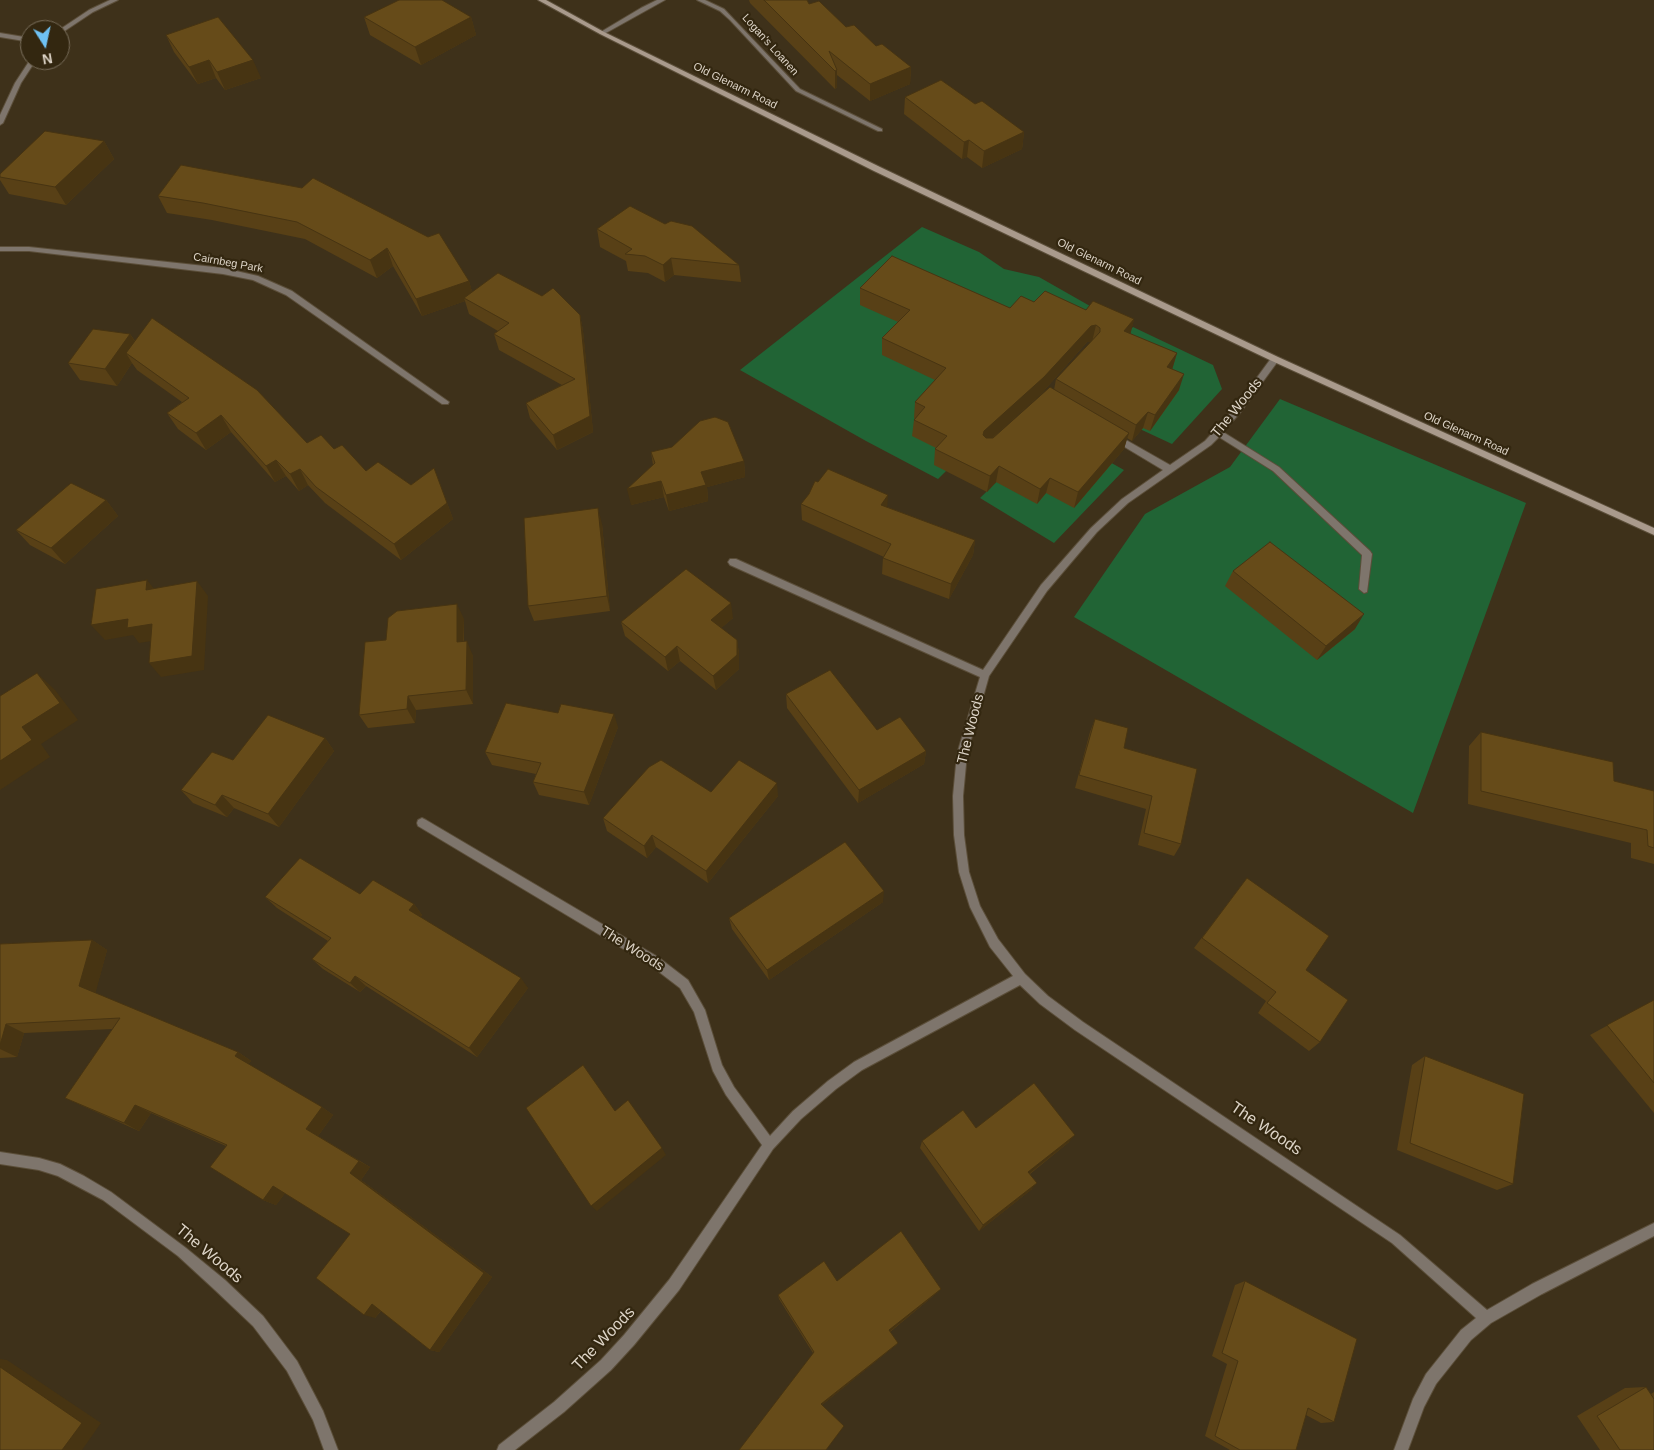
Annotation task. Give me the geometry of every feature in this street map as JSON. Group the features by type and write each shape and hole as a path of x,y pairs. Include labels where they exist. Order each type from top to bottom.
{"street":[{"path":"70,25 91,11 115,0"},
{"name":"Old Glenarm Road","path":"541,0 602,33 877,169 1275,359 1654,532"},
{"path":"602,33 662,0"},
{"name":"Logan's Loanen","path":"700,0 722,10 732,19 798,90 880,130"},
{"path":"0,35 20,38"},
{"path":"0,123 18,83 26,70"},
{"name":"Cairnbeg Park","path":"0,249 29,249 223,271 255,278 289,293 445,402"},
{"name":"The Woods","path":"1275,359 1219,433 1196,453 1125,501 1094,530 1044,588 985,675 962,754 958,796 959,835 964,872 975,908 994,943 1021,978 1044,1000 1079,1026 1396,1239 1486,1318"},
{"path":"1104,431 1171,470"},
{"path":"1219,433 1276,469 1367,554 1364,589"},
{"name":"The Woods","path":"733,562 985,675"},
{"name":"The Woods","path":"422,823 654,961 684,984 699,1010 718,1067 730,1091 769,1145"},
{"name":"The Woods","path":"504,1450 518,1446 629,1340 651,1315 696,1254 769,1145 811,1103 858,1066 1021,978"},
{"name":"The Woods","path":"0,1158 39,1164 60,1170 80,1180 107,1196 159,1235 220,1285 258,1321 292,1366 318,1416 330,1450"},
{"path":"1401,1450 1418,1404 1431,1379 1466,1335 1486,1318 1536,1289 1654,1229"}],"green space":[{"path":"922,227 979,252 1004,269 1039,277 1104,314 938,479 740,370"},
{"path":"1133,327 1213,365 1222,389 1172,444 1069,396"},
{"path":"1280,399 1526,503 1413,813 1074,617 1145,514 1230,467"},
{"path":"1051,429 1124,470 1054,543 980,498"}],"building":[{"path":"399,0 442,0 471,17 415,47 364,17"},
{"path":"764,0 807,0 809,4 819,1 846,27 854,25 876,46 882,44 911,67 870,84 829,51 837,70 835,71"},
{"path":"218,17 253,60 217,72 209,60 189,67 166,35"},
{"path":"941,80 975,104 982,101 1024,132 984,151 969,140 964,142 905,97"},
{"path":"45,131 104,141 55,187 0,177 0,174"},
{"path":"181,165 302,188 313,178 428,237 439,233 469,281 416,299 387,248 370,260 297,222 158,196"},
{"path":"630,206 665,224 671,221 692,226 739,265 671,258 663,265 645,256 625,254 632,249 597,229"},
{"path":"892,256 1010,308 1021,296 1034,302 1045,291 1086,310 1093,301 1134,319 1124,331 1177,353 1167,367 1184,374 1155,415 1148,412 1136,425 1056,379 1100,332 1100,328 1096,325 1091,326 1044,377 984,431 983,435 986,438 993,438 1050,387 1129,433 1078,492 1050,478 1040,489 999,466 990,476 935,449 947,436 914,420 925,407 915,402 946,368 882,338 910,310 860,288"},
{"path":"498,273 542,296 553,288 580,315 590,416 553,435 526,403 575,379 494,334 509,323 464,298"},
{"path":"152,318 257,390 307,443 321,435 334,449 342,445 366,471 378,462 411,485 434,468 447,503 394,544 316,487 300,469 290,474 276,460 266,466 221,415 196,433 167,413 189,398 126,353"},
{"path":"93,329 130,334 105,369 68,363"},
{"path":"715,417 728,422 744,461 701,472 706,485 666,495 661,481 627,489 655,463 651,452 672,447 700,421"},
{"path":"828,469 888,495 881,505 975,540 951,584 883,558 891,544 801,504 809,494 815,481 818,482"},
{"path":"71,483 106,500 51,548 16,530"},
{"path":"598,508 607,596 528,606 524,518"},
{"path":"1270,542 1364,614 1326,646 1233,571"},
{"path":"686,569 731,603 711,620 737,640 737,655 713,676 677,646 665,657 621,622"},
{"path":"147,580 146,590 197,581 192,656 149,663 152,624 127,628 128,619 91,625 96,589"},
{"path":"457,604 457,642 467,641 466,690 408,696 407,709 359,715 365,642 386,640 388,618 397,611"},
{"path":"830,670 877,730 900,717 926,751 859,790 786,694"},
{"path":"37,673 60,703 22,727 32,740 0,761 0,696"},
{"path":"506,703 558,713 561,704 614,714 584,792 533,782 541,763 485,752"},
{"path":"268,715 325,738 268,814 222,795 215,805 181,790 212,752 233,760"},
{"path":"1095,719 1128,728 1124,748 1197,769 1181,844 1144,833 1152,796 1079,775"},
{"path":"1481,732 1613,762 1614,781 1654,791 1654,848 1648,846 1647,830 1481,791"},
{"path":"661,760 711,792 739,760 777,783 706,871 652,835 644,846 603,818 649,767"},
{"path":"845,842 884,891 767,970 729,918"},
{"path":"300,858 360,894 373,880 414,904 409,910 521,978 469,1048 355,976 350,983 312,959 331,938 265,897"},
{"path":"1247,878 1329,936 1306,970 1348,1000 1320,1042 1267,1003 1276,992 1202,938"},
{"path":"92,940 79,986 238,1052 235,1056 322,1107 306,1129 359,1161 350,1173 484,1273 430,1350 372,1304 364,1315 316,1278 350,1234 273,1186 263,1200 210,1167 227,1145 135,1105 124,1123 65,1098 120,1018 6,1024 0,1045 0,944"},
{"path":"1654,1000 1654,1083 1607,1025"},
{"path":"1425,1056 1524,1094 1513,1184 1410,1143"},
{"path":"583,1065 615,1111 628,1100 662,1148 591,1206 526,1108"},
{"path":"1034,1083 1075,1135 1028,1172 1037,1183 983,1225 922,1141 963,1110 976,1128"},
{"path":"901,1231 941,1289 889,1330 898,1343 821,1404 844,1426 826,1450 739,1450 814,1352 778,1295 824,1261 837,1281"},
{"path":"1245,1281 1357,1339 1334,1422 1308,1408 1296,1450 1240,1450 1215,1436 1238,1361 1222,1353"},
{"path":"0,1367 82,1423 62,1450 0,1450"},
{"path":"1646,1387 1654,1399 1654,1450 1620,1450 1597,1416"}]}
